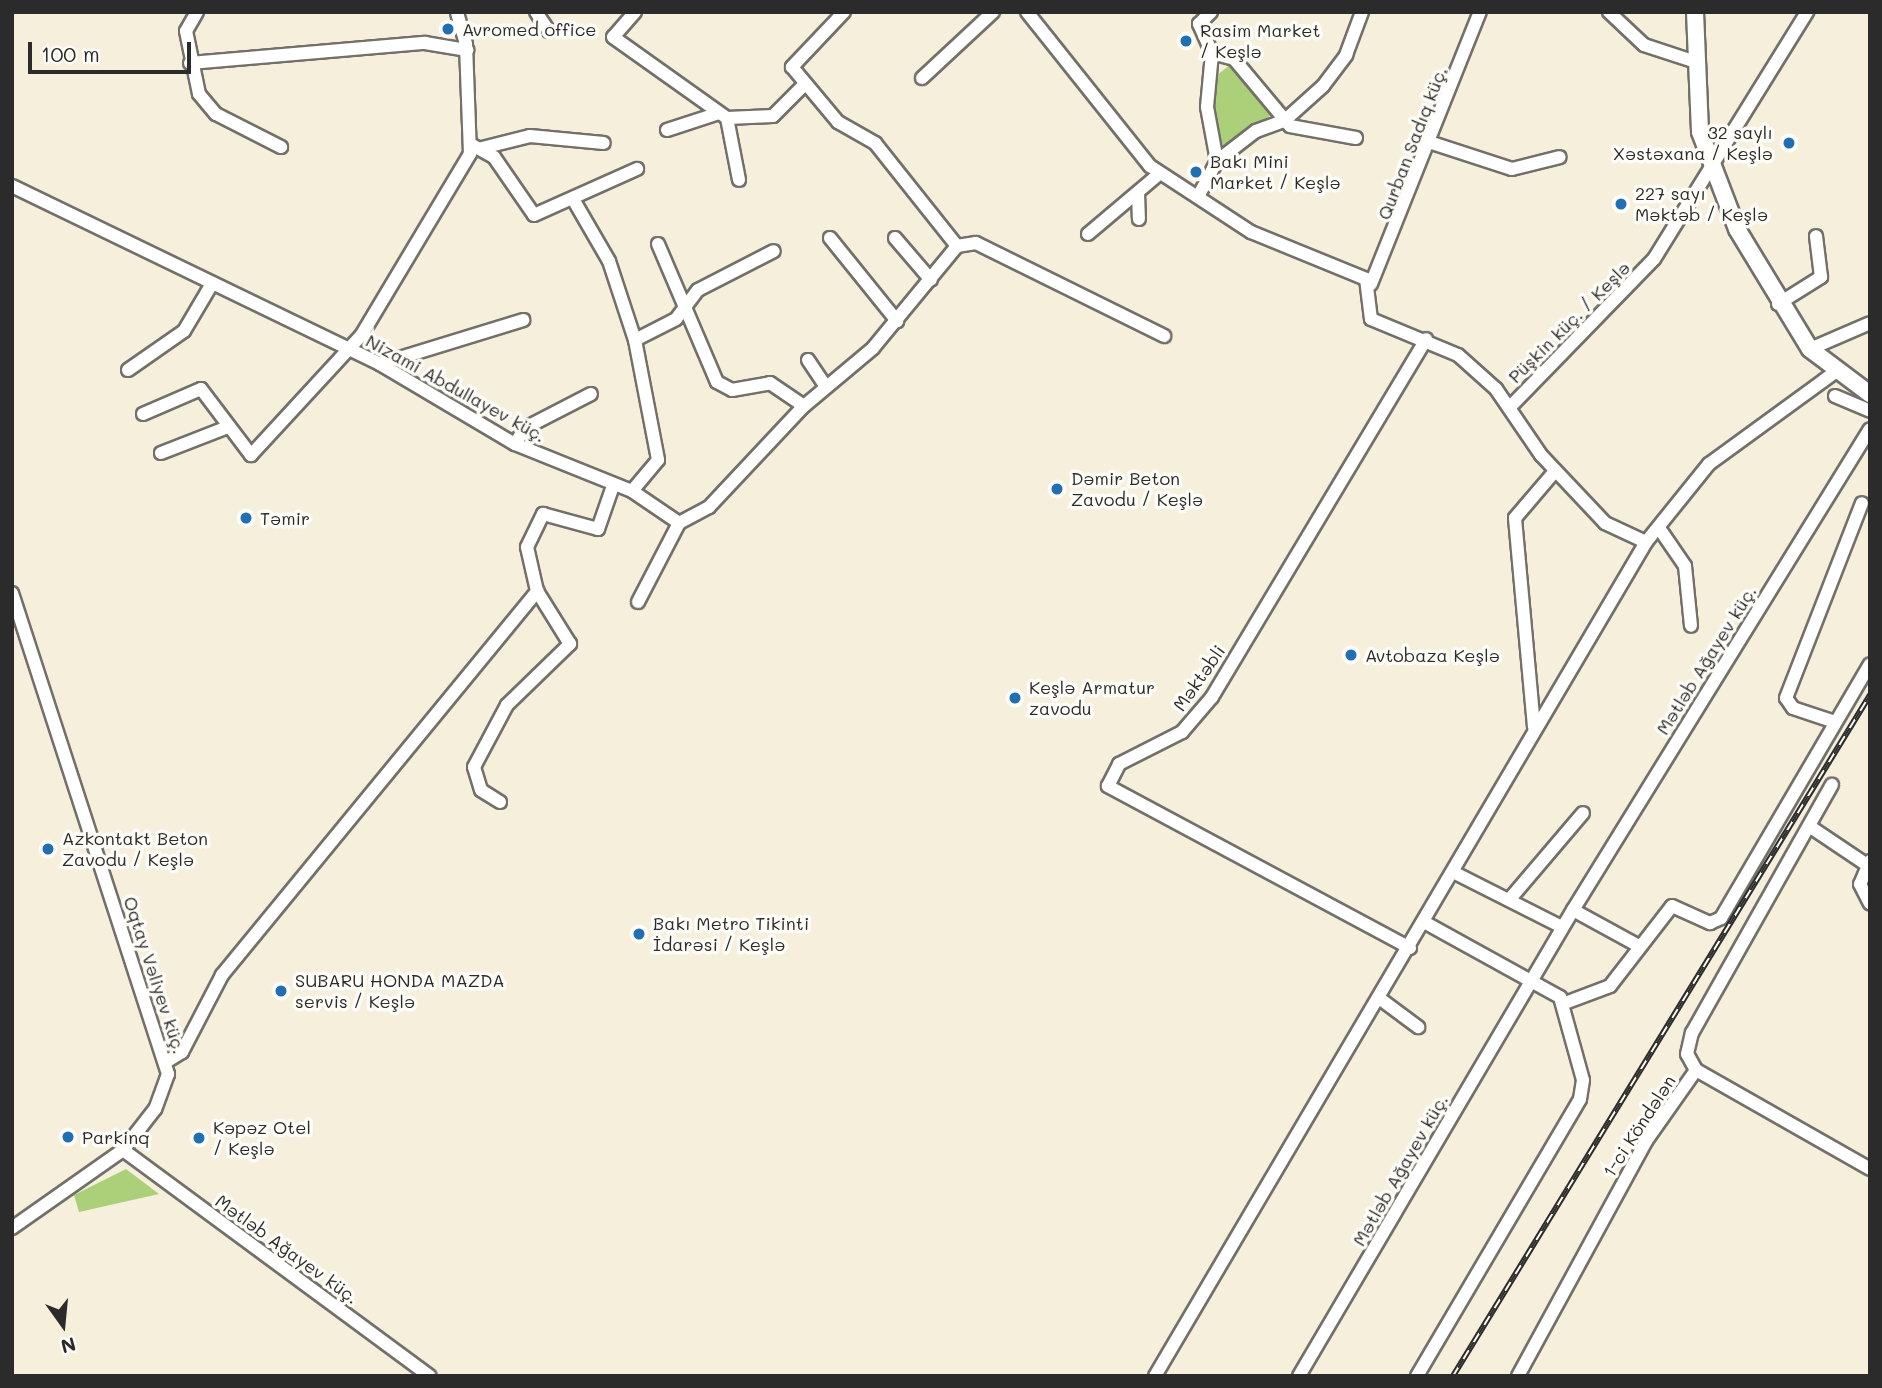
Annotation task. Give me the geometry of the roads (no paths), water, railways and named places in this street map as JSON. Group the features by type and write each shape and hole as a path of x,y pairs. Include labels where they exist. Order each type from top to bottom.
{"street":[{"path":"198,12 186,22 190,63 206,106 281,147"},
{"path":"457,12 467,50 477,146 531,214 573,199 637,169"},
{"path":"536,12 549,31"},
{"path":"635,12 613,37 722,116 739,180"},
{"path":"844,12 794,59 803,86 838,122 875,143 957,246"},
{"path":"922,78 993,12"},
{"path":"1027,12 1159,174 1200,193 1251,232 1371,284 1371,319 1426,339 1458,355 1510,406 1555,471 1605,523 1646,542"},
{"path":"1191,12 1212,52 1207,107 1217,161"},
{"path":"1199,24 1211,12"},
{"path":"1200,193 1217,161 1256,131 1284,121 1346,55 1362,12"},
{"name":"Qurban Sadıq küç.","path":"1371,284 1432,143 1480,12"},
{"path":"1609,12 1644,45 1696,62"},
{"path":"1695,12 1698,120 1710,168 1779,304 1810,349 1835,372 1870,394"},
{"name":"Püşkin küç. / Keşlə","path":"1510,406 1654,259 1807,12"},
{"path":"190,63 425,43 467,50"},
{"path":"1212,52 1234,59 1284,121 1356,138"},
{"path":"667,130 722,116 773,116 803,86"},
{"path":"477,146 530,136 604,143"},
{"path":"1432,143 1512,169 1560,157"},
{"name":"Nizami Abdullayev küç.","path":"349,349 477,146"},
{"path":"1088,234 1159,174"},
{"name":"Nizami Abdullayev küç.","path":"12,186 210,287 380,364 515,444 613,486 632,491 679,523"},
{"path":"1138,193 1139,219"},
{"path":"573,199 609,261 635,340 658,460 632,491"},
{"path":"1779,304 1821,277 1816,236"},
{"path":"830,238 897,321"},
{"path":"895,238 931,280"},
{"path":"638,602 662,568 679,523 709,507 804,406 897,321 957,246 976,243 1164,336"},
{"path":"658,244 684,309 724,388 770,383 804,406"},
{"path":"635,340 684,309 698,290 774,251"},
{"path":"128,370 184,331 210,287"},
{"path":"380,364 523,320"},
{"path":"1810,349 1870,323"},
{"name":"Məktəbli","path":"1409,948 1108,786 1119,764 1182,732 1212,697 1426,339"},
{"path":"143,414 201,389 251,455 349,349"},
{"path":"808,360 826,387"},
{"path":"1155,1376 1409,948 1534,727 1646,542 1709,464 1835,372"},
{"path":"515,444 525,428 591,394"},
{"path":"1835,396 1870,411"},
{"path":"161,453 228,427"},
{"name":"Mətləb Ağayev küç.","path":"1299,1376 1562,928 1870,429"},
{"path":"1534,727 1515,518 1555,471"},
{"path":"500,802 481,790 474,767 512,699 569,650 537,591 527,547 538,517 549,514 598,529 613,486"},
{"path":"1835,722 1793,708 1786,698 1862,503"},
{"name":"Mətləb Ağayev küç.","path":"1659,528 1685,566 1691,626"},
{"path":"166,1062 192,1035 222,975 537,591"},
{"name":"Oqtay Vəliyev küç.","path":"12,593 166,1062 162,1096 123,1150 12,1228"},
{"path":"1564,1003 1610,986 1672,906 1710,923 1721,918 1870,664"},
{"name":"1-ci Köndələn","path":"1518,1376 1646,1141 1696,1070 1687,1054 1692,1033 1832,785"},
{"path":"1509,900 1583,813"},
{"path":"1809,826 1868,863 1860,884 1870,904"},
{"path":"1453,872 1562,928"},
{"path":"1573,910 1639,946"},
{"path":"1417,1376 1580,1099 1581,1063 1564,1003 1531,981 1424,922"},
{"path":"1379,998 1418,1027"},
{"path":"1696,1070 1870,1169"},
{"name":"Mətləb Ağayev küç.","path":"123,1150 430,1376"}],"railway":[{"path":"1453,1376 1870,695"}],"place":[{"name":"Avromed office","path":"448,29"},
{"name":"Rasim Market / Keşlə","path":"1186,41"},
{"name":"32 saylı Xəstəxana / Keşlə","path":"1789,143"},
{"name":"Bakı Mini Market / Keşlə","path":"1196,172"},
{"name":"227 sayı Məktəb / Keşlə","path":"1621,204"},
{"name":"Dəmir Beton Zavodu / Keşlə","path":"1057,489"},
{"name":"Təmir","path":"246,518"},
{"name":"Avtobaza Keşlə","path":"1351,655"},
{"name":"Keşlə Armatur zavodu","path":"1015,698"},
{"name":"Azkontakt Beton Zavodu / Keşlə","path":"48,849"},
{"name":"Bakı Metro Tikinti İdarəsi / Keşlə","path":"639,934"},
{"name":"SUBARU HONDA MAZDA servis / Keşlə","path":"281,991"},
{"name":"Parkinq","path":"68,1137"},
{"name":"Kəpəz Otel / Keşlə","path":"199,1138"}]}
